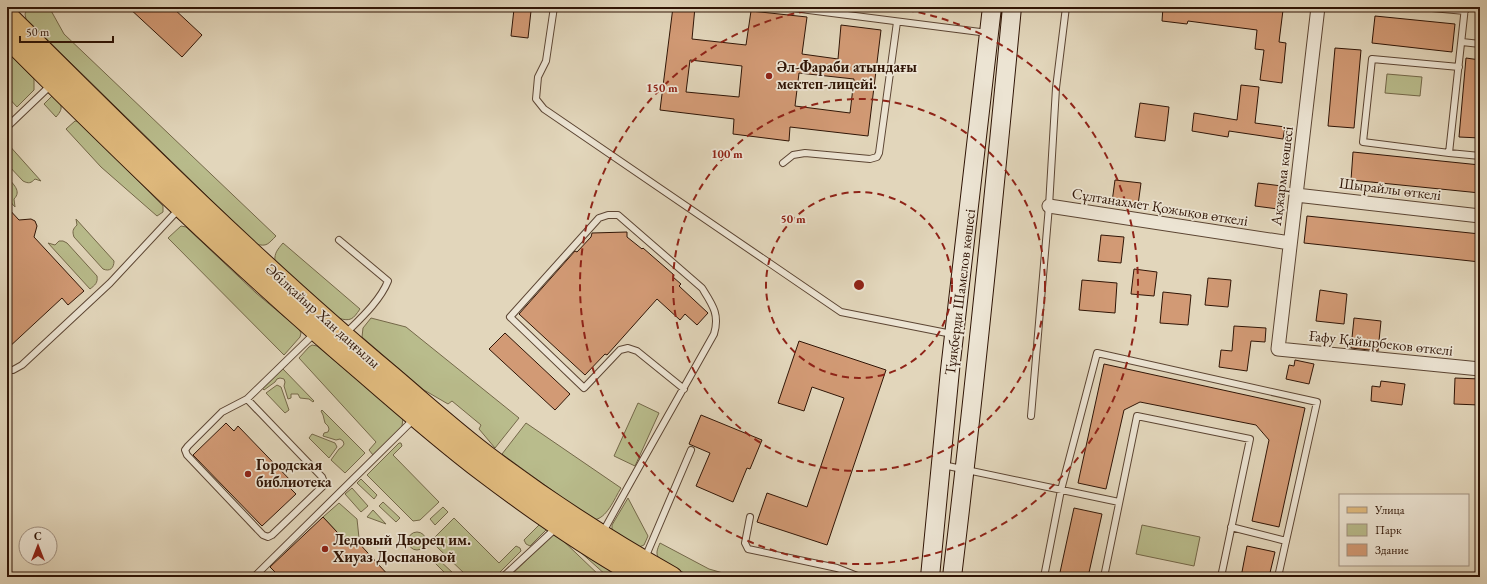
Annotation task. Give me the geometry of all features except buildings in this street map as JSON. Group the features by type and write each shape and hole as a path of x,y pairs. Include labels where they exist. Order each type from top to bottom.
{"main road":[{"name":"Әбілқайыр Хан даңғылы","path":"8,13 194,199 343,336 421,412"},
{"name":"Әбілқайыр Хан даңғылы","path":"7,37 180,207 316,332 421,412 492,460 562,519 642,569 672,577"},
{"name":"Әбілқайыр Хан даңғылы","path":"562,519 601,535 642,569"}],"street":[{"name":"Тұяқберди Шамелов көшесі","path":"930,577 955,334 992,7"},
{"name":"Тұяқберди Шамелов көшесі","path":"952,577 999,152 1012,7"},
{"name":"Ақжарма көшесі","path":"1278,349 1318,7"},
{"path":"976,149 999,152"},
{"name":"Шырайлы өткелі","path":"1296,195 1480,216"},
{"name":"Сұлтанахмет Қожықов өткелі","path":"1049,206 1290,242"},
{"name":"Ғафу Қайырбеков өткелі","path":"1278,349 1480,369"}],"lane":[{"path":"554,7 546,61 538,77 536,99 544,110 841,312 955,334"},
{"path":"785,7 989,33"},
{"path":"1031,416 1049,206 1056,88 1066,7"},
{"path":"1421,7 1465,9 1449,152"},
{"path":"783,164 794,155 805,153 870,159 877,157 880,152 897,22"},
{"path":"1462,42 1480,44"},
{"path":"1459,67 1372,59 1363,142 1480,156"},
{"path":"7,127 53,83"},
{"path":"7,370 13,370 28,360 110,283 180,207"},
{"path":"601,535 684,389 714,334 717,324 716,315 711,303 702,288 618,215 608,215 599,218 510,317 584,388 620,350 628,348 637,350 684,389"},
{"path":"339,240 388,281 386,287 368,311 343,336"},
{"path":"247,399 322,476 324,482 323,486 272,535 268,537 263,535 192,461 187,455 186,450 188,446 222,412 247,399 316,332"},
{"path":"1044,577 1061,490 1097,353 1317,402 1278,577"},
{"path":"254,577 421,412"},
{"path":"1104,577 1137,416 1250,439 1221,577"},
{"path":"642,569 691,450"},
{"path":"941,464 1119,502"},
{"path":"750,517 745,543 748,549 837,568 860,577"},
{"path":"503,577 562,519"},
{"path":"1231,527 1286,541"}],"green space":[{"path":"28,7 49,7 64,34 276,236 267,244 256,244 26,19 25,14"},
{"path":"7,52 34,79 34,90 17,107 7,96"},
{"path":"1387,74 1422,77 1420,96 1385,93"},
{"path":"53,95 61,106 59,114 56,117 44,104"},
{"path":"75,121 79,121 163,206 163,212 157,216 101,167 66,129"},
{"path":"7,143 41,181 35,179 30,183 27,183 23,181 7,164"},
{"path":"7,177 17,190 14,199 15,207 7,198"},
{"path":"76,219 114,261 111,269 103,269 74,237 73,230 77,225"},
{"path":"181,226 186,227 256,293 299,329 301,333 300,337 284,355 168,238"},
{"path":"59,241 67,243 97,276 96,284 90,289 48,243 55,245"},
{"path":"283,243 360,309 351,319 346,320 338,318 275,261 276,253"},
{"path":"371,318 406,327 519,418 495,448 479,429 481,425 452,401 448,404 424,390 362,337 363,328"},
{"path":"312,345 317,346 403,418 402,426 373,455 369,450 376,442 299,358"},
{"path":"282,368 314,401 313,402 309,399 300,398 298,394 291,394 291,398 288,399 284,386 284,379 277,379 264,390 262,388"},
{"path":"277,385 281,387 289,410 285,413 266,393"},
{"path":"638,403 659,413 635,466 614,456"},
{"path":"322,410 365,453 345,473 331,460 344,444 343,441 340,439 336,440 323,436 329,429 325,423"},
{"path":"526,423 621,488 610,508 602,516 593,520 502,454"},
{"path":"312,434 335,443 337,447 329,458 309,438"},
{"path":"399,443 401,443 402,446 393,455 439,502 420,520 413,521 367,475"},
{"path":"361,479 377,495 374,499 357,483"},
{"path":"352,488 368,506 361,512 345,494"},
{"path":"628,498 648,536 644,545 639,547 612,530 612,525"},
{"path":"383,502 400,518 396,522 379,506"},
{"path":"339,503 357,519 359,538 350,546 323,517"},
{"path":"443,507 448,512 435,525 430,519"},
{"path":"373,510 386,524 367,517"},
{"path":"454,518 499,563 516,546 520,548 521,551 495,577 468,577 436,546 435,537"},
{"path":"540,524 544,526 546,530 530,546 526,544 524,540"},
{"path":"1142,525 1200,537 1194,566 1136,554"},
{"path":"417,532 423,535 426,541 423,547 417,550 411,547 408,541 411,535"},
{"path":"558,532 612,568 609,570 611,573 607,576"},
{"path":"555,533 601,577 535,577 528,573 525,577 509,577"},
{"path":"660,543 709,569 737,577 692,577 660,560 657,556 657,552"},
{"path":"437,558 454,574 452,577 449,577 434,562"}],"place":[{"name":"Әл-Фараби атындағы мектеп-лицейі.","path":"769,76"},
{"name":"Городская библиотека","path":"248,474"},
{"name":"Ледовый Дворец им. Хиуаз Доспановой","path":"325,549"}]}
